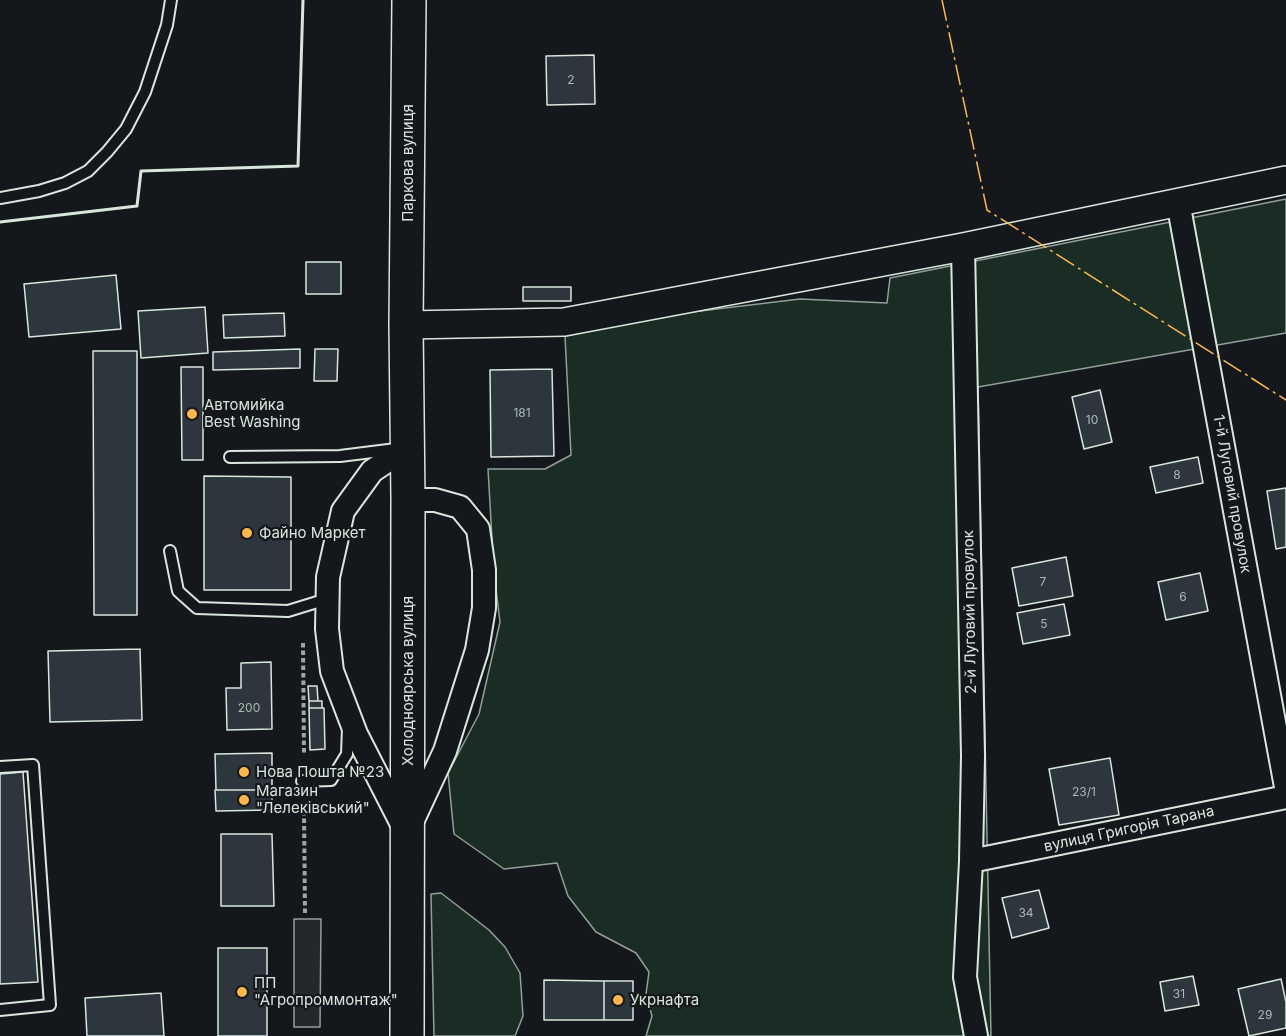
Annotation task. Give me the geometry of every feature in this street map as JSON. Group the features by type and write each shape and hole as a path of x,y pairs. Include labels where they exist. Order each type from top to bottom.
{"main road":[{"name":"Паркова вулиця","path":"406,325 409,0"},
{"name":"Холодноярська вулиця","path":"406,325 408,447 407,1036"}],"street":[{"path":"406,325 564,322 963,247 1286,180"},
{"name":"1-й Луговий провулок","path":"1178,202 1286,787"},
{"name":"2-й Луговий провулок","path":"963,247 973,756 965,977 976,1036"},
{"path":"407,834 356,734 332,671 327,629 327,599 328,577 343,512 372,471 408,447"},
{"path":"407,834 445,751 473,662 484,608 484,570 478,529 460,507 435,500 408,500"},
{"name":"вулиця Григорія Тарана","path":"971,861 1286,797"}],"lane":[{"path":"0,198 39,191 65,183 88,171 107,152 126,129 145,92 167,25 171,0"},
{"path":"230,457 340,456 408,447"},
{"path":"170,551 178,591 196,608 288,611 327,599"},
{"path":"302,782 331,780 347,754 349,715"},
{"path":"0,767 33,765 50,1005 0,1010"}],"path":[{"path":"303,607 304,753"},
{"path":"304,810 305,913"}],"green space":[{"path":"1286,199 1286,333 978,387 991,1036 646,1036 652,1016 646,994 649,972 636,953 596,932 568,896 557,863 504,869 454,834 448,773 479,714 500,622 494,573 488,469 545,469 571,455 565,336 667,315 800,299 887,303 890,278"},
{"path":"441,893 489,930 505,947 520,973 523,1016 515,1036 434,1036 431,894"}],"shaded area":[{"path":"294,919 321,919 320,1027 294,1027"}],"building":[{"path":"594,55 595,104 547,105 546,56"},
{"path":"306,262 341,262 341,294 306,294"},
{"path":"116,275 121,329 29,337 24,284"},
{"path":"523,287 571,287 571,301 523,301"},
{"path":"205,307 208,353 141,358 138,311"},
{"path":"284,313 285,336 224,338 223,315"},
{"path":"300,349 300,368 213,370 213,352"},
{"path":"315,349 338,349 337,381 314,381"},
{"path":"93,351 137,351 137,615 94,615"},
{"name":"Автомийка Best Washing","path":"181,367 203,367 203,460 182,460"},
{"path":"552,369 554,456 491,457 490,370"},
{"path":"1100,390 1112,442 1084,449 1072,397"},
{"path":"1198,457 1203,483 1156,493 1150,467"},
{"name":"Файно Маркет","path":"204,476 291,477 291,590 204,590"},
{"path":"1286,488 1286,547 1276,549 1267,491"},
{"path":"1066,557 1073,596 1019,606 1012,568"},
{"path":"1200,573 1208,611 1166,620 1158,582"},
{"path":"1064,604 1070,635 1023,644 1017,613"},
{"path":"140,649 142,720 50,722 48,651"},
{"path":"271,662 272,729 227,730 226,688 241,688 241,663"},
{"path":"308,686 317,686 318,701 309,701"},
{"path":"309,701 322,701 322,708 309,708"},
{"path":"309,708 324,708 325,749 310,750"},
{"name":"Нова Пошта №23","path":"272,753 272,790 216,790 215,754"},
{"path":"1110,758 1119,815 1059,825 1049,769"},
{"path":"23,772 38,982 0,984 0,774"},
{"name":"Магазин \"Лелеківський\"","path":"215,790 272,790 272,810 216,811"},
{"path":"221,834 272,834 274,906 221,906"},
{"path":"1039,890 1049,928 1012,938 1002,898"},
{"name":"ПП \"Агропроммонтаж\"","path":"218,948 267,948 267,1036 218,1036"},
{"path":"1193,976 1199,1005 1165,1011 1160,982"},
{"path":"1281,979 1286,1002 1286,1028 1249,1036 1238,989"},
{"path":"544,980 604,981 604,1020 544,1020"},
{"name":"Укрнафта","path":"604,981 633,981 633,1020 604,1020"},
{"path":"161,993 164,1036 87,1036 85,998"}],"wall":[{"path":"0,222 137,206 141,171 298,166 303,0"}],"power":[{"path":"942,0 987,210 1286,400"}],"place":[{"name":"Автомийка Best Washing","path":"192,414"},
{"name":"Файно Маркет","path":"247,533"},
{"name":"Нова Пошта №23","path":"244,772"},
{"name":"Магазин \"Лелеківський\"","path":"244,800"},
{"name":"ПП \"Агропроммонтаж\"","path":"242,992"},
{"name":"Укрнафта","path":"618,1000"}]}
